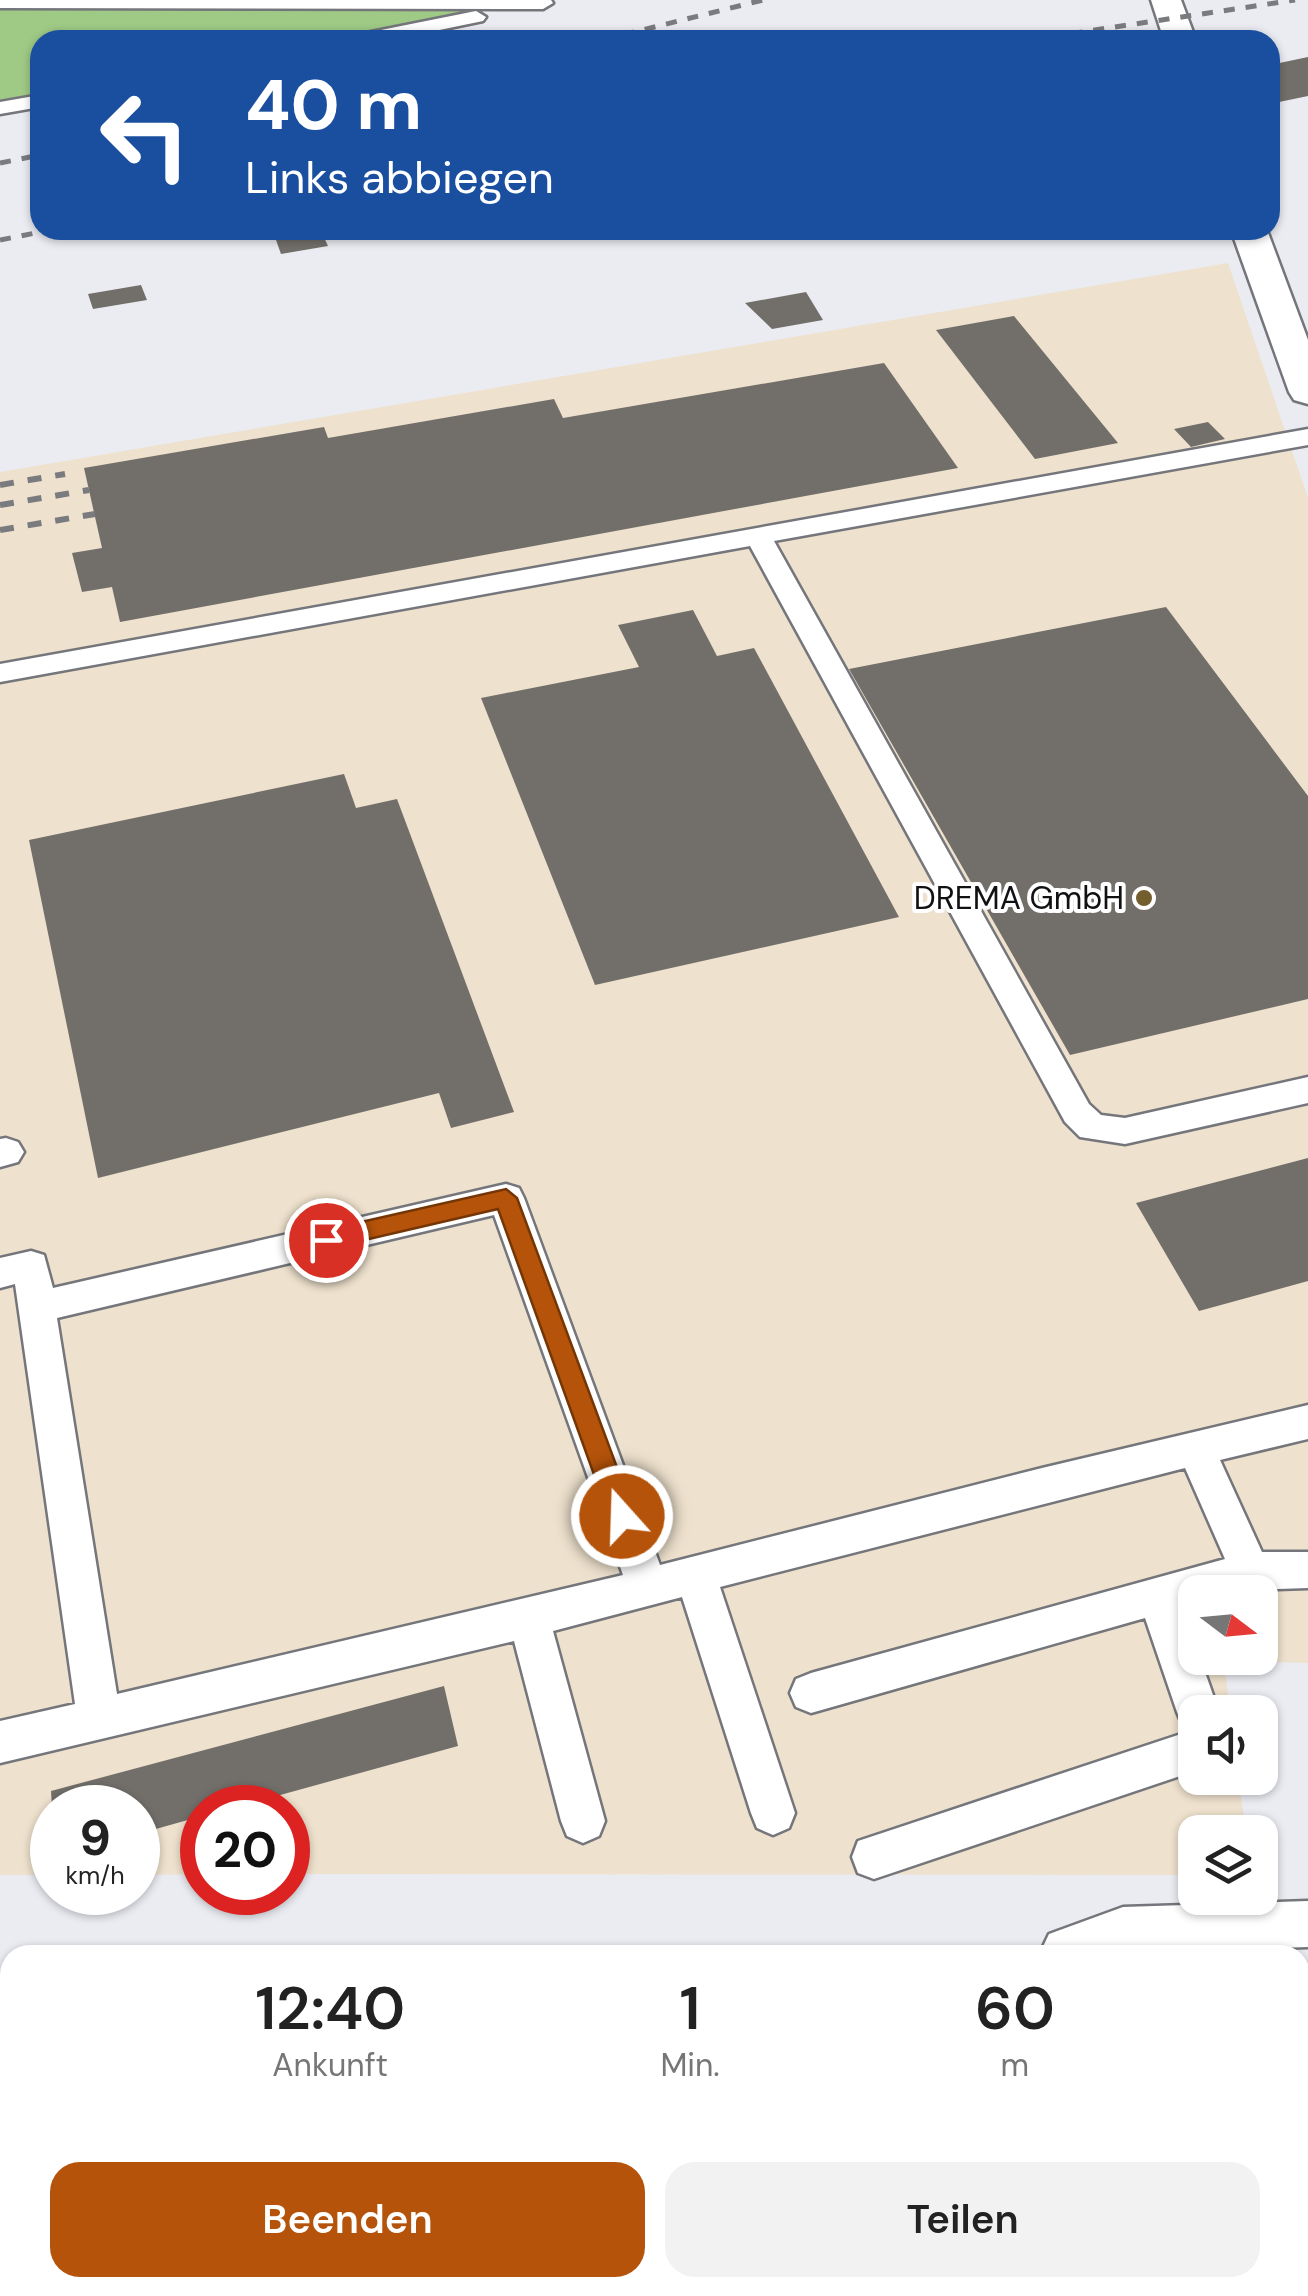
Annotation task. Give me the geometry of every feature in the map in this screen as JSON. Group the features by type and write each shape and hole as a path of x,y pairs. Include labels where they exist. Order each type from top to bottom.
{"street":[{"path":"1166,0 1176,30"},
{"path":"1253,240 1308,392"}],"lane":[{"path":"0,2 549,2"},
{"path":"410,30 549,2"},
{"path":"0,108 30,102"},
{"path":"0,673 1308,437"},
{"path":"758,536 1076,1113 1092,1128 1125,1130 1308,1090"},
{"path":"38,1307 506,1198 648,1588"},
{"path":"0,1273 31,1266 100,1719"},
{"path":"0,1742 529,1618 1308,1422"},
{"path":"1196,1449 1250,1570"},
{"path":"811,1693 1250,1570 1308,1570"},
{"path":"696,1576 773,1812"},
{"path":"1158,1596 1192,1695"},
{"path":"529,1618 583,1821"},
{"path":"874,1857 1178,1756"},
{"path":"1080,1945 1123,1930 1308,1924"}],"shaded area":[{"path":"1228,263 1308,498 1308,1663 1278,1662 1278,1575 1178,1575 1178,1675 1226,1675 1228,1695 1178,1695 1178,1795 1241,1795 1243,1815 1178,1815 1178,1875 310,1874 310,1785 180,1785 180,1874 160,1875 160,1785 30,1785 30,1875 0,1875 0,472"}],"green space":[{"path":"0,0 521,0 380,30 30,30 30,97 0,102"}],"building":[{"path":"1308,57 1308,96 1280,102 1280,63"},
{"path":"276,240 325,240 328,246 281,254"},
{"path":"141,285 147,300 93,309 88,294"},
{"path":"806,292 823,320 772,329 745,303"},
{"path":"1014,316 1118,443 1035,459 936,330"},
{"path":"884,363 958,468 120,622 112,587 82,592 72,553 102,548 84,468 324,427 328,438 554,399 563,418"},
{"path":"1208,422 1225,439 1191,447 1174,429"},
{"name":"DREMA GmbH","path":"1166,607 1308,796 1308,999 1070,1055 849,669"},
{"path":"693,610 717,656 754,648 899,917 595,985 481,698 639,667 618,625"},
{"path":"344,774 356,808 397,799 514,1112 451,1128 439,1093 98,1178 29,840"},
{"path":"1308,1158 1308,1281 1199,1311 1136,1203"},
{"path":"444,1686 458,1746 310,1787 180,1785 180,1822 160,1828 160,1785 73,1785"}],"railway":[{"path":"642,30 763,0"},
{"path":"1095,30 1295,0"},
{"path":"0,163 30,157"},
{"path":"0,240 30,234"},
{"path":"0,485 65,474"},
{"path":"0,505 89,490"},
{"path":"0,530 95,514"}],"place":[{"name":"DREMA GmbH","path":"1144,898"}],"route":[{"path":"326,1240 506,1198 622,1516"}]}
